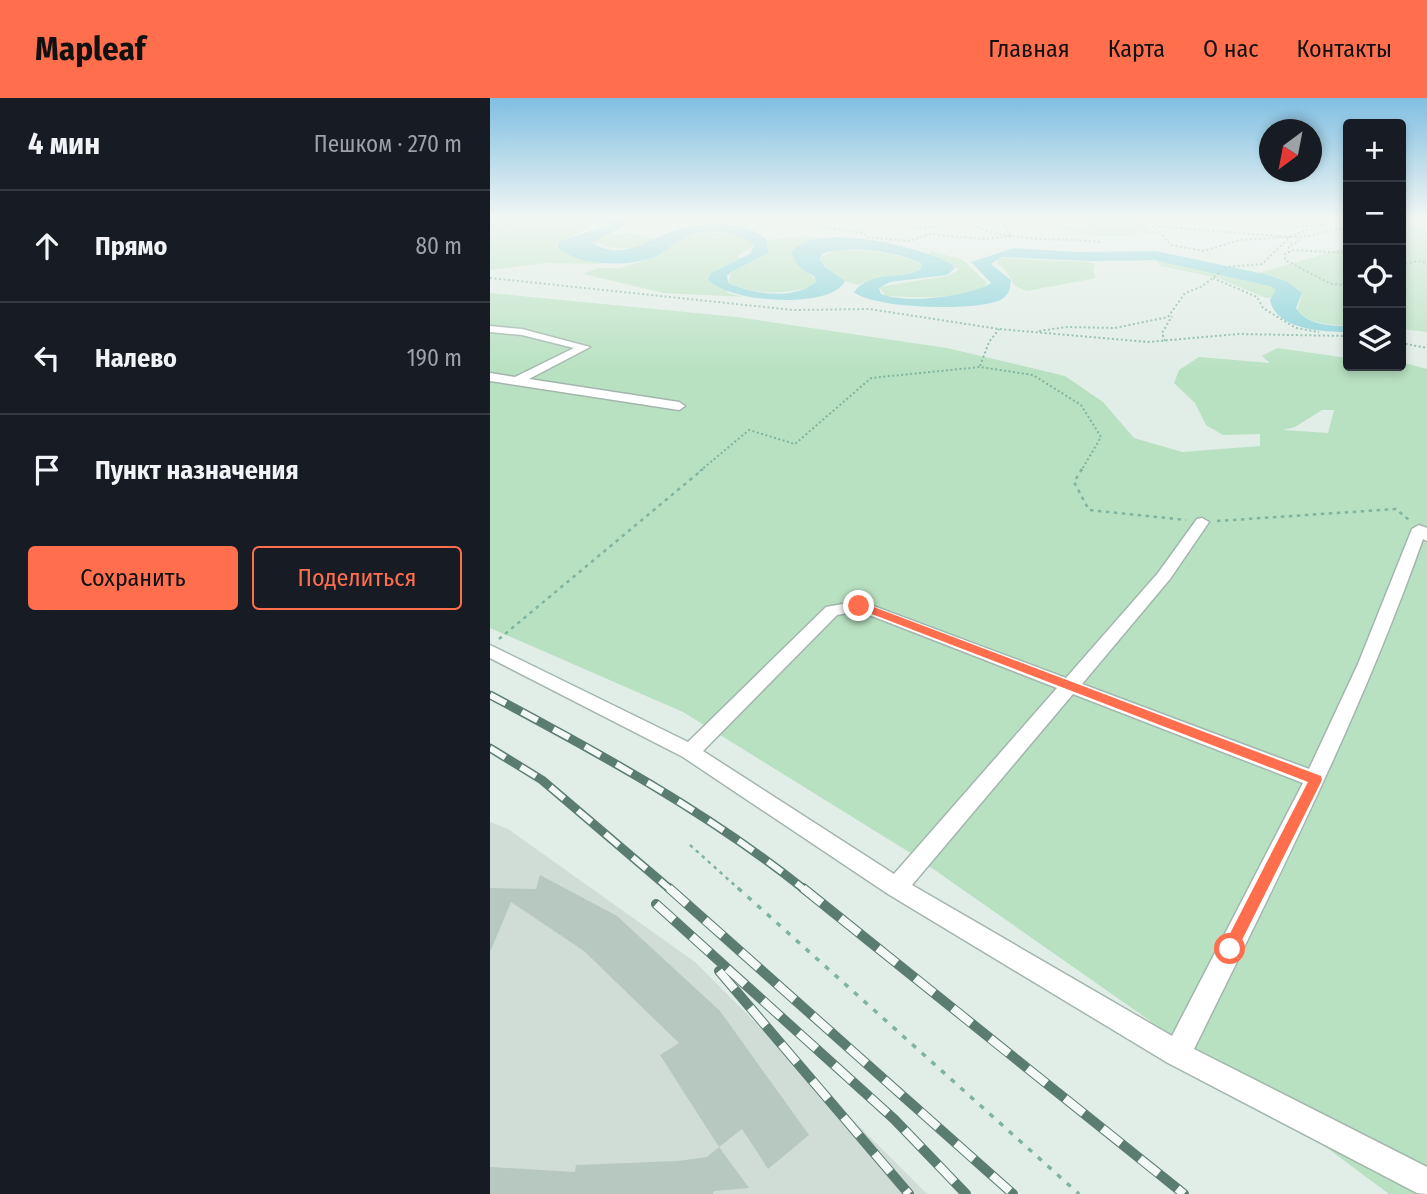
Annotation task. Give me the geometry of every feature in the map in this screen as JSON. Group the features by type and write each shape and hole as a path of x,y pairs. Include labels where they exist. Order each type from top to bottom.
{"lane":[{"path":"490,329 522,332 584,346 517,381"},
{"path":"490,377 679,407"},
{"path":"896,887 1164,576 1202,522"},
{"path":"1177,1054 1316,780 1423,533"},
{"path":"690,752 832,611 859,606 1071,684 1316,780"},
{"path":"490,649 690,752 896,887 1177,1054 1427,1182"}],"path":[{"path":"1165,341 1162,333 1185,293 1226,268"},
{"path":"1301,268 1331,284 1343,285"},
{"path":"490,278 793,310 869,309 999,329 1165,341 1238,334 1343,336"},
{"path":"1213,278 1257,297 1264,308 1296,328 1326,334"},
{"path":"1034,332 1068,327 1115,328 1174,314"},
{"path":"980,367 989,342 999,329"},
{"path":"1406,344 1427,348"},
{"path":"490,649 749,430 795,444 871,378 980,367 1032,375 1081,405 1101,438 1074,482 1089,510 1202,522 1396,509 1423,533"},
{"path":"690,845 1079,1194"}],"shaded area":[{"path":"490,822 508,829 695,962 927,1194 490,1194"}],"green space":[{"path":"598,268 721,268 715,271 728,293 744,297 664,293 583,274"},
{"path":"738,268 805,268 816,280 814,286 770,292 749,290 728,283 731,272"},
{"path":"828,268 922,268 859,285 842,280"},
{"path":"956,268 972,268 987,283 969,293 923,297 885,296 879,287 947,276 959,270"},
{"path":"1002,268 1094,268 1096,278 1027,291 1015,286"},
{"path":"1170,268 1198,268 1282,289 1276,297 1266,298 1218,278"},
{"path":"1276,268 1343,268 1343,325 1320,323 1302,315 1297,310 1302,295 1259,273"},
{"path":"1406,268 1427,268 1427,332 1406,330"},
{"path":"490,293 737,317 947,348 1065,376 1103,402 1134,438 1182,452 1260,446 1260,434 1223,435 1206,425 1195,403 1174,383 1179,370 1199,357 1270,363 1262,356 1277,348 1343,357 1343,371 1406,371 1406,363 1427,369 1427,1194 1389,1194 1256,1095 909,852 683,712 490,628","holes":["1322,410 1334,410 1328,433 1283,430 1295,427"]}],"water":[{"path":"721,268 739,268 727,276 728,283 773,294 796,292 816,282 815,277 800,268 827,268 845,281 837,290 821,296 780,300 737,294 708,279 711,273"},
{"path":"921,268 954,269 947,275 890,282 879,288 881,294 921,299 968,292 991,283 977,268 996,268 1011,280 1008,293 1002,299 973,306 904,305 865,298 854,292 869,280 911,273"},
{"path":"1190,268 1237,268 1288,282 1302,293 1296,308 1300,314 1319,323 1343,326 1343,332 1314,330 1281,318 1270,300 1276,290 1270,286"}],"building":[{"path":"540,875 617,916 720,1011 809,1135 768,1169 742,1129 719,1147 660,1055 679,1043 584,951 511,902 490,952 490,888 536,889"},
{"path":"719,1147 749,1188 714,1191 713,1194 490,1194 490,1167 575,1172 576,1165 678,1161 707,1157"}],"railway":[{"path":"490,695 652,785 731,835 805,890"},
{"path":"490,748 542,780 671,890"},
{"path":"669,888 1013,1194"},
{"path":"803,888 1184,1194"},
{"path":"656,904 894,1119 966,1194"},
{"path":"719,971 909,1194"}],"route":[{"path":"859,606 1071,684 1316,780 1230,949"}]}
